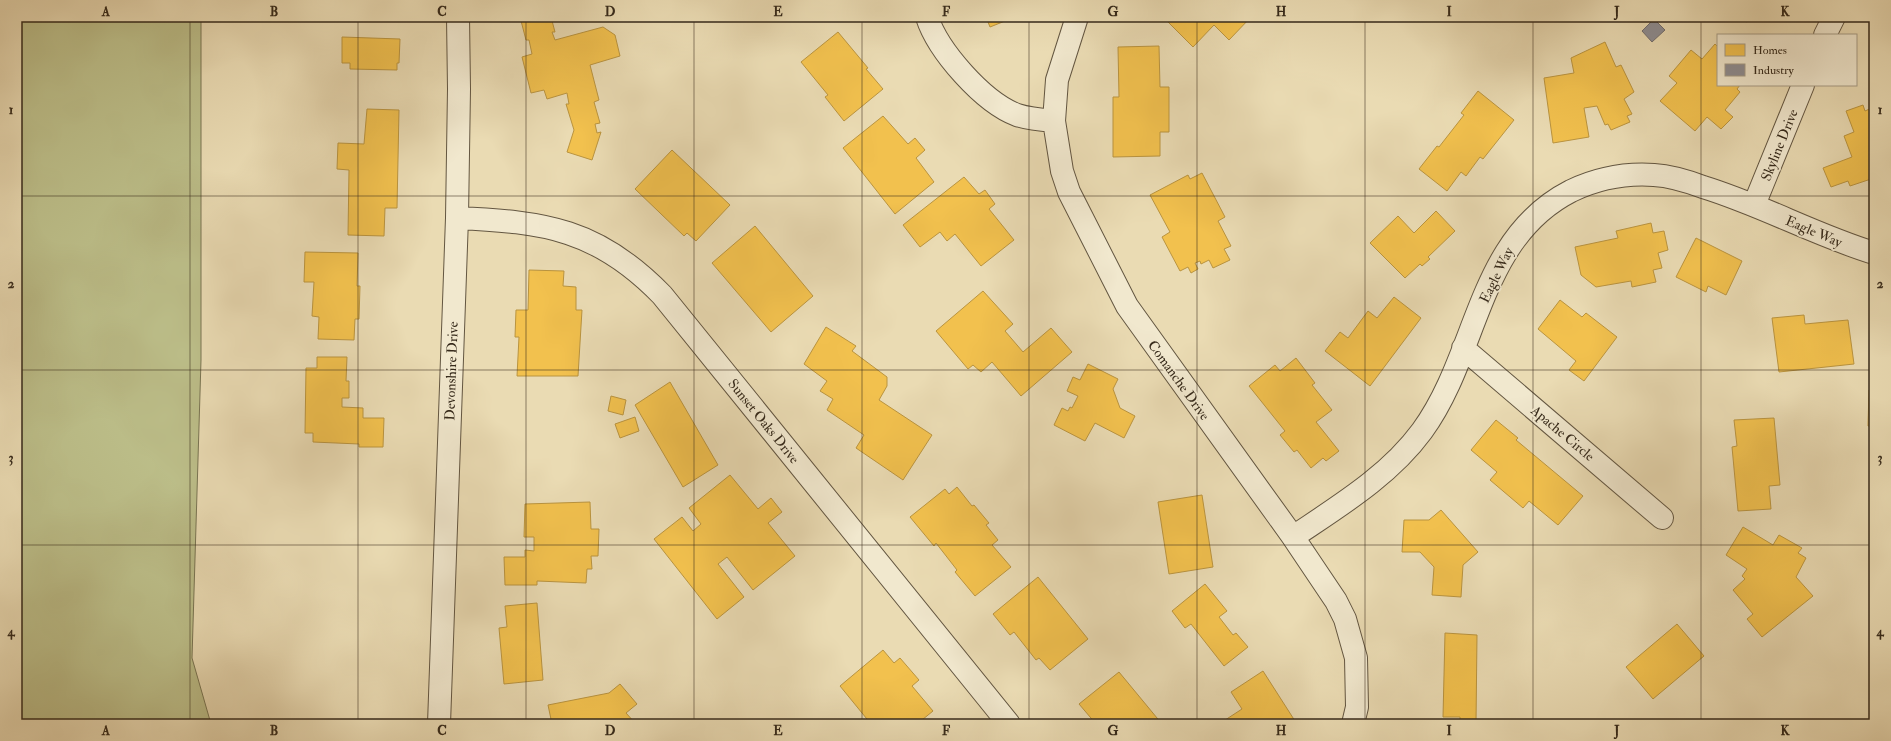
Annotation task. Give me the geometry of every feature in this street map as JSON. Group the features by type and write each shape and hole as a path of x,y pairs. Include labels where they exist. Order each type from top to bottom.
{"street":[{"name":"Devonshire Drive","path":"439,724 457,218 459,89 458,17"},
{"path":"927,17 933,32 949,58 986,94 1003,108 1018,115 1054,121"},
{"name":"Comanche Drive","path":"1077,17 1057,80 1054,121 1062,171 1069,192 1127,306 1293,537 1336,601 1352,638 1357,679 1357,707 1353,724"},
{"path":"1826,34 1834,17"},
{"name":"Skyline Drive","path":"1754,205 1803,86"},
{"name":"Eagle Way","path":"1293,537 1366,486 1403,454 1434,413 1444,394 1495,269 1514,239 1537,213 1556,199 1578,188 1600,180 1626,175 1654,175 1681,179 1729,194 1839,242 1874,253"},
{"name":"Sunset Oaks Drive","path":"457,218 524,222 553,228 579,236 605,249 627,263 646,278 662,295 1001,721"},
{"name":"Apache Circle","path":"1463,348 1662,518"}],"green space":[{"path":"17,17 201,17 201,360 192,658 211,724 17,724"}],"building: Homes":[{"path":"520,17 551,17 555,32 552,32 555,40 603,27 615,35 620,56 590,65 599,100 594,102 600,123 595,124 597,133 601,132 592,160 567,152 574,130 566,104 569,104 567,93 547,99 544,90 531,93 522,57 532,54 529,40 526,40"},
{"path":"986,17 1015,17 990,27"},
{"path":"1163,17 1251,17 1229,40 1214,25 1193,47"},
{"path":"1738,17 1749,17 1747,22"},
{"path":"838,32 868,68 866,69 883,89 844,121 825,97 828,95 801,62"},
{"path":"342,37 400,39 399,63 397,63 397,70 350,69 350,63 342,63"},
{"path":"1605,42 1616,67 1621,65 1634,92 1624,99 1632,114 1627,116 1630,122 1611,130 1608,124 1605,125 1597,106 1584,108 1589,137 1553,143 1544,78 1574,73 1571,58"},
{"path":"1715,44 1717,46 1717,86 1739,86 1737,89 1740,92 1725,110 1733,117 1721,129 1707,117 1695,131 1660,101 1677,83 1669,76 1691,50 1702,59"},
{"path":"1159,46 1160,87 1169,87 1169,132 1160,132 1160,156 1113,157 1113,97 1119,97 1118,47"},
{"path":"1478,91 1514,120 1483,159 1480,157 1466,176 1461,172 1447,191 1419,169 1437,146 1439,147 1464,115 1461,113"},
{"path":"1863,105 1865,111 1874,107 1874,178 1850,186 1848,181 1831,187 1823,168 1852,157 1844,136 1854,132 1846,111"},
{"path":"367,109 399,110 397,208 385,208 384,236 348,235 349,170 337,169 338,143 364,144"},
{"path":"883,116 908,144 915,138 925,150 916,158 934,182 895,214 843,148"},
{"path":"672,150 730,205 696,241 687,233 684,236 635,189"},
{"path":"1202,173 1225,217 1218,221 1231,246 1224,249 1230,260 1213,268 1209,260 1201,264 1200,261 1195,263 1198,269 1191,273 1188,267 1180,271 1162,237 1170,232 1150,195 1188,175 1190,179"},
{"path":"964,177 979,194 985,190 995,204 989,209 1014,240 981,266 955,234 947,241 940,232 920,247 903,225"},
{"path":"1436,211 1455,231 1428,257 1430,259 1422,266 1420,264 1405,278 1370,243 1398,216 1414,233"},
{"path":"1651,223 1653,233 1664,231 1668,250 1658,253 1662,268 1653,270 1656,282 1632,287 1631,281 1596,287 1581,275 1575,247 1618,238 1616,231"},
{"path":"755,226 813,296 771,332 712,263"},
{"path":"1696,238 1742,261 1726,295 1708,286 1706,292 1676,277"},
{"path":"305,252 358,253 357,286 360,286 359,319 355,319 354,340 318,339 319,317 312,316 314,282 304,282"},
{"path":"529,270 564,271 563,286 576,287 576,310 582,310 578,376 517,376 519,337 515,337 516,310 528,310"},
{"path":"983,291 1013,324 1005,331 1023,352 1051,328 1072,352 1021,396 992,362 981,372 973,365 968,369 936,331"},
{"path":"1394,297 1421,318 1370,386 1325,351 1340,332 1348,338 1368,311 1377,318"},
{"path":"1560,300 1582,317 1586,313 1617,337 1584,381 1569,370 1576,361 1538,329"},
{"path":"1804,315 1805,324 1848,320 1854,364 1779,372 1772,318"},
{"path":"826,327 856,346 852,351 887,377 887,386 879,400 932,435 903,480 856,448 864,435 827,410 833,399 820,391 827,381 804,364"},
{"path":"317,357 347,357 346,381 349,381 349,398 342,398 342,407 363,408 363,418 384,418 383,447 359,447 359,444 313,442 313,433 305,433 306,368 317,368"},
{"path":"1296,358 1315,383 1312,385 1332,410 1316,422 1339,451 1326,461 1323,458 1311,468 1297,450 1294,452 1280,435 1285,431 1249,386 1275,365 1280,371"},
{"path":"1088,364 1118,379 1113,389 1120,408 1135,416 1124,438 1095,423 1085,441 1054,425 1062,408 1068,411 1070,407 1072,408 1078,396 1067,391 1073,377 1080,380"},
{"path":"670,382 718,465 683,487 635,405"},
{"path":"1869,390 1874,390 1874,426 1868,426"},
{"path":"611,396 626,400 623,415 608,411"},
{"path":"635,417 639,431 620,438 615,424"},
{"path":"1774,418 1780,485 1769,486 1771,509 1738,511 1732,447 1737,446 1734,420"},
{"path":"1496,420 1518,438 1516,440 1583,496 1558,525 1529,501 1523,508 1490,480 1497,472 1471,450"},
{"path":"730,475 758,509 771,498 782,512 768,523 795,556 753,590 727,557 718,564 744,597 717,619 654,539 682,517 693,531 701,524 689,508"},
{"path":"957,487 972,506 974,505 989,523 986,525 998,540 992,545 1011,567 975,596 955,572 957,570 936,543 934,546 910,517 945,489 949,494"},
{"path":"1202,495 1213,567 1169,574 1158,502"},
{"path":"590,502 591,529 599,529 598,556 591,556 592,569 587,569 586,583 537,581 537,585 505,585 504,557 525,557 525,550 534,551 534,537 524,537 525,504"},
{"path":"1441,510 1478,552 1463,565 1461,597 1432,595 1434,567 1420,552 1402,552 1404,520 1429,520"},
{"path":"1743,527 1773,545 1779,535 1802,548 1798,553 1806,558 1796,577 1813,596 1762,637 1747,619 1753,614 1733,590 1745,579 1742,576 1747,569 1726,555"},
{"path":"1038,577 1088,639 1050,670 1039,658 1036,660 1014,632 1010,635 993,614"},
{"path":"1205,584 1227,611 1219,617 1233,635 1236,633 1248,647 1224,666 1191,624 1185,628 1172,611"},
{"path":"537,603 543,680 504,684 499,628 507,627 505,606"},
{"path":"1677,624 1704,656 1653,699 1626,667"},
{"path":"1445,633 1477,635 1476,723 1460,722 1460,717 1443,717"},
{"path":"883,650 894,663 900,658 919,680 912,686 933,711 917,724 891,724 887,719 882,724 871,724 840,686"},
{"path":"1263,671 1295,721 1290,724 1219,724 1242,709 1231,692"},
{"path":"1119,672 1162,724 1096,724 1079,704"},
{"path":"620,684 637,704 626,713 636,724 552,724 548,705 609,693"}],"building: Industry":[{"path":"1654,19 1665,30 1652,42 1642,31"}]}
